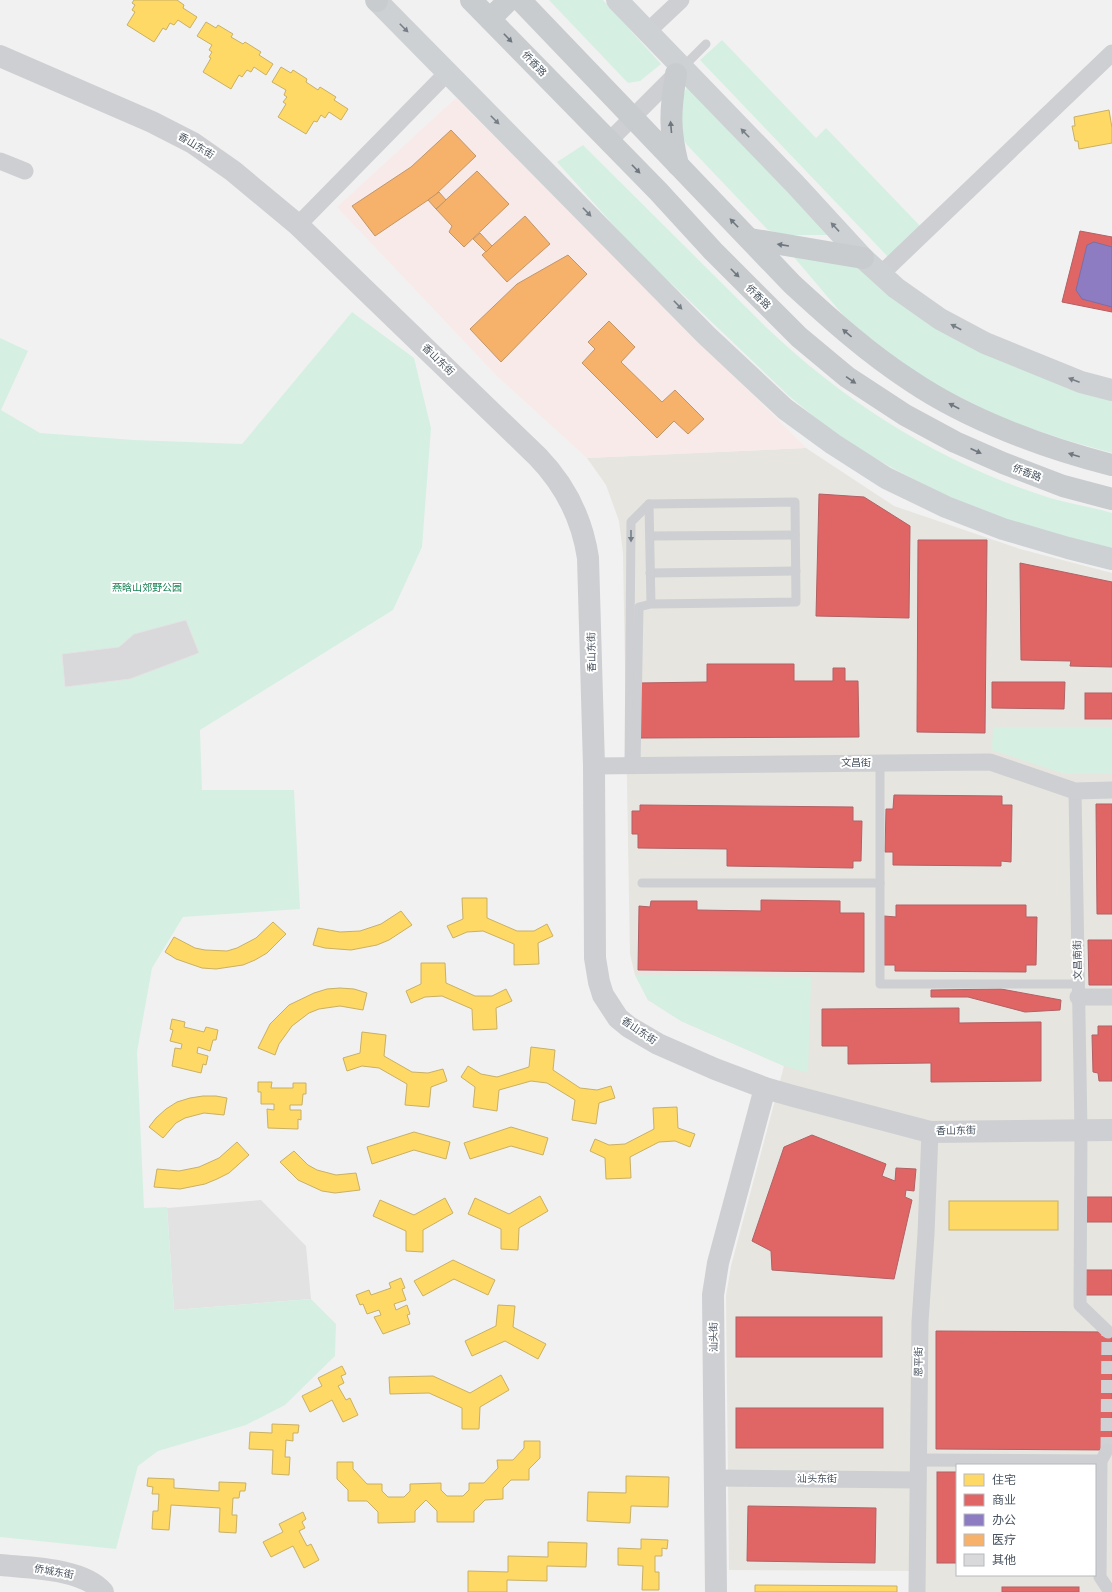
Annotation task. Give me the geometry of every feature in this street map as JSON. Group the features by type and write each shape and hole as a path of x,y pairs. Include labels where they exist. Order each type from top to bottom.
{"main road":[{"path":"376,0 706,335 785,409 833,444 886,478 946,507 1004,530 1112,559"},
{"name":"侨香路","path":"471,0 798,337 847,377 905,415 955,442 1003,463 1063,486 1112,499"},
{"path":"490,19 510,0"},
{"path":"520,0 792,284 829,318 867,349 912,382 957,408 1017,434 1073,455 1112,465"},
{"path":"536,0 545,26"},
{"path":"617,0 647,32 679,71 863,258 896,288 940,319 985,343 1081,382 1112,390"},
{"path":"679,71 670,122 673,143 680,167"},
{"path":"658,191 680,167"},
{"path":"750,239 863,258"}],"street":[{"path":"647,32 681,0"},
{"path":"881,274 1112,53"},
{"name":"香山东街","path":"0,56 139,116 193,144 233,171 298,225 538,457 560,481 568,494 580,523 585,540 589,569 594,766 596,970 603,995 618,1018 641,1035 658,1044 714,1069 765,1088 930,1132 1112,1130"},
{"path":"609,141 679,71"},
{"path":"298,225 448,72"},
{"path":"0,160 25,171"},
{"name":"文昌街","path":"594,766 990,762 1075,791 1112,790"},
{"name":"文昌南街","path":"1075,791 1081,1130 1080,1305 1108,1332"},
{"path":"1078,991 1112,997"},
{"name":"汕头街","path":"716,1592 713,1295 718,1263 765,1088"},
{"name":"恩平街","path":"917,1592 920,1322 926,1234 930,1132"},
{"path":"918,1460 1104,1456 1106,1492 1106,1577 1110,1592"},
{"name":"汕头东街","path":"716,1478 918,1480"},
{"name":"侨城东街","path":"0,1565 77,1576 89,1581 103,1592"}],"lane":[{"path":"679,71 706,44"},
{"path":"795,502 796,602 651,604 639,607 633,765 631,522 649,504 795,502"},
{"path":"649,504 651,604"},
{"path":"650,536 795,535"},
{"path":"650,573 796,571"},
{"path":"880,763 880,984 1078,991"},
{"path":"642,883 880,882"}],"shaded area":[{"path":"456,98 806,448 587,458 497,376 337,207"},
{"path":"806,448 894,506 1020,549 1112,573 1112,1592 925,1592 925,1571 729,1570 726,1296 731,1266 784,1066 681,1021 648,1000 635,975 630,954 623,553 619,521 606,485 587,458"},
{"path":"261,1200 306,1246 311,1299 174,1310 167,1208"}],"green space":[{"path":"549,0 603,0 661,64 640,81 628,83"},
{"path":"722,40 816,138 826,128 923,229 891,260 700,60"},
{"path":"687,86 832,235 784,235 768,230 687,145 680,134 683,96"},
{"path":"583,145 767,328 830,382 864,407 899,429 935,450 972,468 1010,484 1050,498 1112,513 1112,548 1019,526 951,498 896,470 841,439 789,396 633,247 557,162"},
{"path":"793,256 863,265 886,285 1112,399 1112,453 1005,420 938,386 907,366 848,321"},
{"name":"燕晗山郊野公园","path":"352,312 414,358 431,428 422,547 393,610 200,730 202,790 294,790 300,909 183,917 152,968 137,1052 144,1208 167,1207 174,1310 311,1299 336,1324 335,1356 285,1405 246,1425 158,1451 138,1466 116,1549 0,1537 0,338 28,351 1,410 40,433 134,440 242,444"},
{"path":"993,727 1112,727 1112,774 1065,774 992,750"},
{"path":"635,975 811,977 808,1073 784,1066 681,1021 648,1000"}],"building: 住宅":[{"path":"134,0 177,0 184,5 183,8 197,17 190,28 178,20 174,25 170,23 166,30 163,28 154,42 127,25 135,12 132,10 135,5 132,3"},
{"path":"206,22 216,28 218,25 233,34 231,37 243,44 245,42 261,52 259,55 273,64 266,75 254,67 251,72 247,70 242,77 239,75 231,89 203,72 211,58 209,57 212,52 209,50 212,45 197,36"},
{"path":"281,67 291,73 293,70 307,79 306,82 318,90 320,87 336,97 334,100 348,109 341,120 329,112 325,118 321,115 317,122 314,121 306,134 278,117 286,104 283,102 287,97 284,95 286,90 272,82"},
{"path":"1109,110 1112,128 1112,143 1079,149 1078,141 1075,141 1072,126 1075,126 1074,117"},
{"path":"462,898 487,898 487,918 517,931 534,931 547,924 553,936 538,943 539,964 514,965 514,944 483,931 467,932 453,938 447,926 463,919"},
{"path":"401,911 412,925 389,940 377,945 351,950 325,948 313,945 318,928 340,932 360,931 381,924"},
{"path":"273,922 286,934 267,953 243,965 216,969 202,968 176,959 165,952 174,937 195,948 227,951 237,948 256,938"},
{"path":"421,963 445,963 446,983 475,996 492,996 506,989 512,1001 496,1008 497,1029 473,1030 472,1009 442,996 425,997 411,1003 406,991 421,984"},
{"path":"327,989 354,989 367,993 363,1010 340,1006 319,1009 309,1013 292,1026 279,1044 275,1055 258,1048 270,1024 289,1005 314,993"},
{"path":"172,1019 185,1022 184,1027 204,1032 206,1027 218,1030 216,1040 213,1040 210,1051 198,1047 197,1053 208,1056 206,1065 203,1064 201,1073 172,1066 175,1048 181,1049 182,1044 170,1041 173,1030 170,1029"},
{"path":"362,1032 386,1035 384,1056 412,1072 428,1073 443,1069 447,1081 431,1087 429,1107 405,1105 407,1084 379,1068 362,1066 347,1071 343,1058 360,1053"},
{"path":"531,1047 555,1050 553,1070 580,1088 597,1090 611,1086 615,1098 599,1103 596,1124 572,1120 575,1100 547,1083 531,1081 499,1090 497,1111 473,1107 475,1087 461,1077 468,1066 481,1074 497,1077 529,1067"},
{"path":"258,1082 272,1082 271,1088 293,1088 293,1083 306,1083 306,1094 303,1094 302,1105 290,1105 290,1110 301,1110 301,1120 298,1119 298,1129 268,1128 267,1109 274,1110 274,1104 261,1104 261,1092 258,1092"},
{"path":"203,1096 227,1098 224,1115 204,1113 185,1118 176,1123 163,1138 149,1127 166,1109 177,1102"},
{"path":"677,1107 678,1128 695,1134 690,1147 675,1141 659,1142 630,1157 631,1178 606,1179 605,1158 590,1151 595,1139 609,1145 625,1144 654,1129 653,1108"},
{"path":"511,1127 548,1138 543,1155 511,1146 470,1159 464,1143"},
{"path":"414,1132 450,1142 446,1159 414,1150 372,1164 367,1147"},
{"path":"237,1142 249,1155 229,1173 205,1184 180,1189 154,1187 157,1169 179,1171 199,1167 219,1158"},
{"path":"294,1151 308,1165 317,1170 336,1175 356,1173 360,1190 335,1193 322,1191 298,1180 280,1162"},
{"path":"540,1196 548,1211 519,1228 518,1250 501,1249 501,1229 468,1214 475,1198 509,1214"},
{"path":"445,1198 453,1213 423,1230 423,1252 406,1251 406,1231 373,1216 380,1200 414,1215"},
{"path":"949,1201 1058,1201 1058,1230 949,1230"},
{"path":"453,1260 495,1280 488,1295 454,1279 423,1296 414,1281"},
{"path":"401,1278 405,1288 402,1289 406,1300 394,1304 396,1310 407,1305 410,1314 407,1315 410,1324 383,1334 374,1317 381,1315 379,1310 367,1314 363,1304 360,1305 356,1295 369,1290 371,1295 391,1288 389,1283"},
{"path":"498,1305 515,1306 513,1327 546,1344 538,1359 505,1341 472,1356 465,1341 496,1326"},
{"path":"342,1366 346,1374 341,1376 344,1383 338,1386 346,1400 350,1398 358,1415 343,1422 332,1400 310,1412 302,1396 322,1386 318,1378"},
{"path":"501,1375 509,1390 480,1407 479,1429 462,1429 462,1408 429,1393 390,1394 389,1377 433,1376 470,1393"},
{"path":"272,1424 299,1425 298,1433 293,1433 293,1441 286,1440 285,1457 290,1457 289,1475 272,1474 273,1450 249,1449 250,1432 272,1433"},
{"path":"524,1441 540,1441 540,1458 529,1469 529,1480 511,1480 503,1488 503,1499 485,1500 474,1511 474,1522 437,1522 437,1511 426,1500 415,1511 415,1522 378,1523 378,1512 367,1501 348,1501 348,1490 337,1479 337,1462 353,1462 353,1469 367,1484 382,1484 382,1491 388,1497 404,1497 410,1491 410,1484 441,1483 441,1490 447,1496 463,1496 469,1490 469,1483 484,1483 498,1468 497,1460 513,1460 524,1448"},
{"path":"626,1476 669,1477 668,1507 631,1506 630,1523 587,1521 588,1492 626,1493"},
{"path":"148,1478 174,1479 174,1488 219,1491 219,1482 246,1483 245,1491 240,1491 239,1498 233,1498 232,1515 237,1515 236,1533 219,1532 220,1508 171,1505 169,1530 152,1529 153,1511 158,1511 159,1494 152,1494 153,1487 147,1486"},
{"path":"303,1512 306,1519 302,1522 305,1528 299,1531 307,1546 311,1544 319,1560 304,1568 293,1546 271,1557 263,1542 283,1532 279,1524"},
{"path":"641,1539 668,1540 667,1549 662,1548 662,1556 655,1556 655,1572 659,1572 659,1590 642,1590 643,1566 618,1565 618,1548 641,1549"},
{"path":"548,1542 587,1543 586,1567 547,1566 547,1581 507,1580 507,1592 468,1592 468,1571 508,1572 508,1556 548,1557"},
{"path":"755,1585 897,1586 897,1592 755,1592"}],"building: 商业":[{"path":"1080,231 1112,237 1112,312 1062,302"},
{"path":"819,494 864,497 910,526 909,618 816,616"},
{"path":"918,540 987,540 985,733 917,732"},
{"path":"1020,563 1112,582 1112,667 1070,666 1071,661 1021,660"},
{"path":"707,664 794,664 794,681 833,681 833,668 845,668 845,681 858,681 859,737 639,738 639,683 707,682"},
{"path":"992,682 1065,682 1064,709 992,708"},
{"path":"1085,693 1112,693 1112,719 1085,719"},
{"path":"894,795 1002,796 1002,805 1012,805 1011,862 1001,861 1001,866 893,865 893,852 885,852 886,809 893,809"},
{"path":"1096,804 1112,804 1112,914 1097,914"},
{"path":"640,805 853,807 853,821 862,821 861,861 853,861 853,868 727,866 727,849 638,848 638,834 632,834 632,811 640,811"},
{"path":"761,900 840,901 840,913 864,913 864,972 638,970 639,906 650,907 651,901 697,901 697,910 761,911"},
{"path":"896,905 1026,905 1026,917 1037,917 1036,965 1026,965 1026,972 895,971 895,965 884,965 884,916 896,917"},
{"path":"1088,940 1112,940 1112,985 1089,985"},
{"path":"1001,989 1061,1000 1060,1010 1025,1012 968,997 931,997 931,990"},
{"path":"959,1008 959,1023 1041,1022 1041,1081 931,1082 931,1063 848,1064 848,1046 822,1046 822,1009"},
{"path":"1098,1026 1112,1026 1112,1081 1099,1081 1098,1073 1093,1072 1092,1035 1098,1035"},
{"path":"812,1135 886,1164 882,1176 895,1181 896,1168 916,1169 914,1191 906,1190 905,1197 912,1200 894,1279 772,1270 771,1251 752,1241 784,1147"},
{"path":"1084,1197 1112,1197 1112,1222 1085,1222"},
{"path":"1085,1270 1112,1270 1112,1295 1085,1295"},
{"path":"736,1317 882,1317 882,1357 736,1357"},
{"path":"936,1331 1112,1332 1112,1450 936,1449"},
{"path":"736,1408 883,1408 883,1448 736,1448"},
{"path":"937,1472 956,1472 956,1563 937,1563"},
{"path":"748,1506 876,1508 875,1563 747,1561"},
{"path":"1002,1587 1079,1587 1079,1592 1002,1592"}],"building: 办公":[{"path":"1094,242 1112,247 1112,307 1082,299 1076,290 1087,245"}],"building: 医疗":[{"path":"451,130 476,156 434,196 375,236 352,206 411,167"},
{"path":"477,171 509,204 464,247 449,232 452,226 436,209"},
{"path":"439,192 446,200 436,209 428,200"},
{"path":"525,216 550,244 507,282 482,255"},
{"path":"480,233 492,246 486,252 473,239"},
{"path":"568,255 587,274 501,362 470,329 517,284"},
{"path":"609,321 635,347 621,362 662,402 675,390 704,419 688,434 674,421 657,438 582,363 595,349 588,342"}],"building: 其他":[{"path":"186,620 199,653 130,679 65,687 62,654 119,647 134,634"}],"tunnel":[{"path":"1107,1450 1108,1332"}]}
